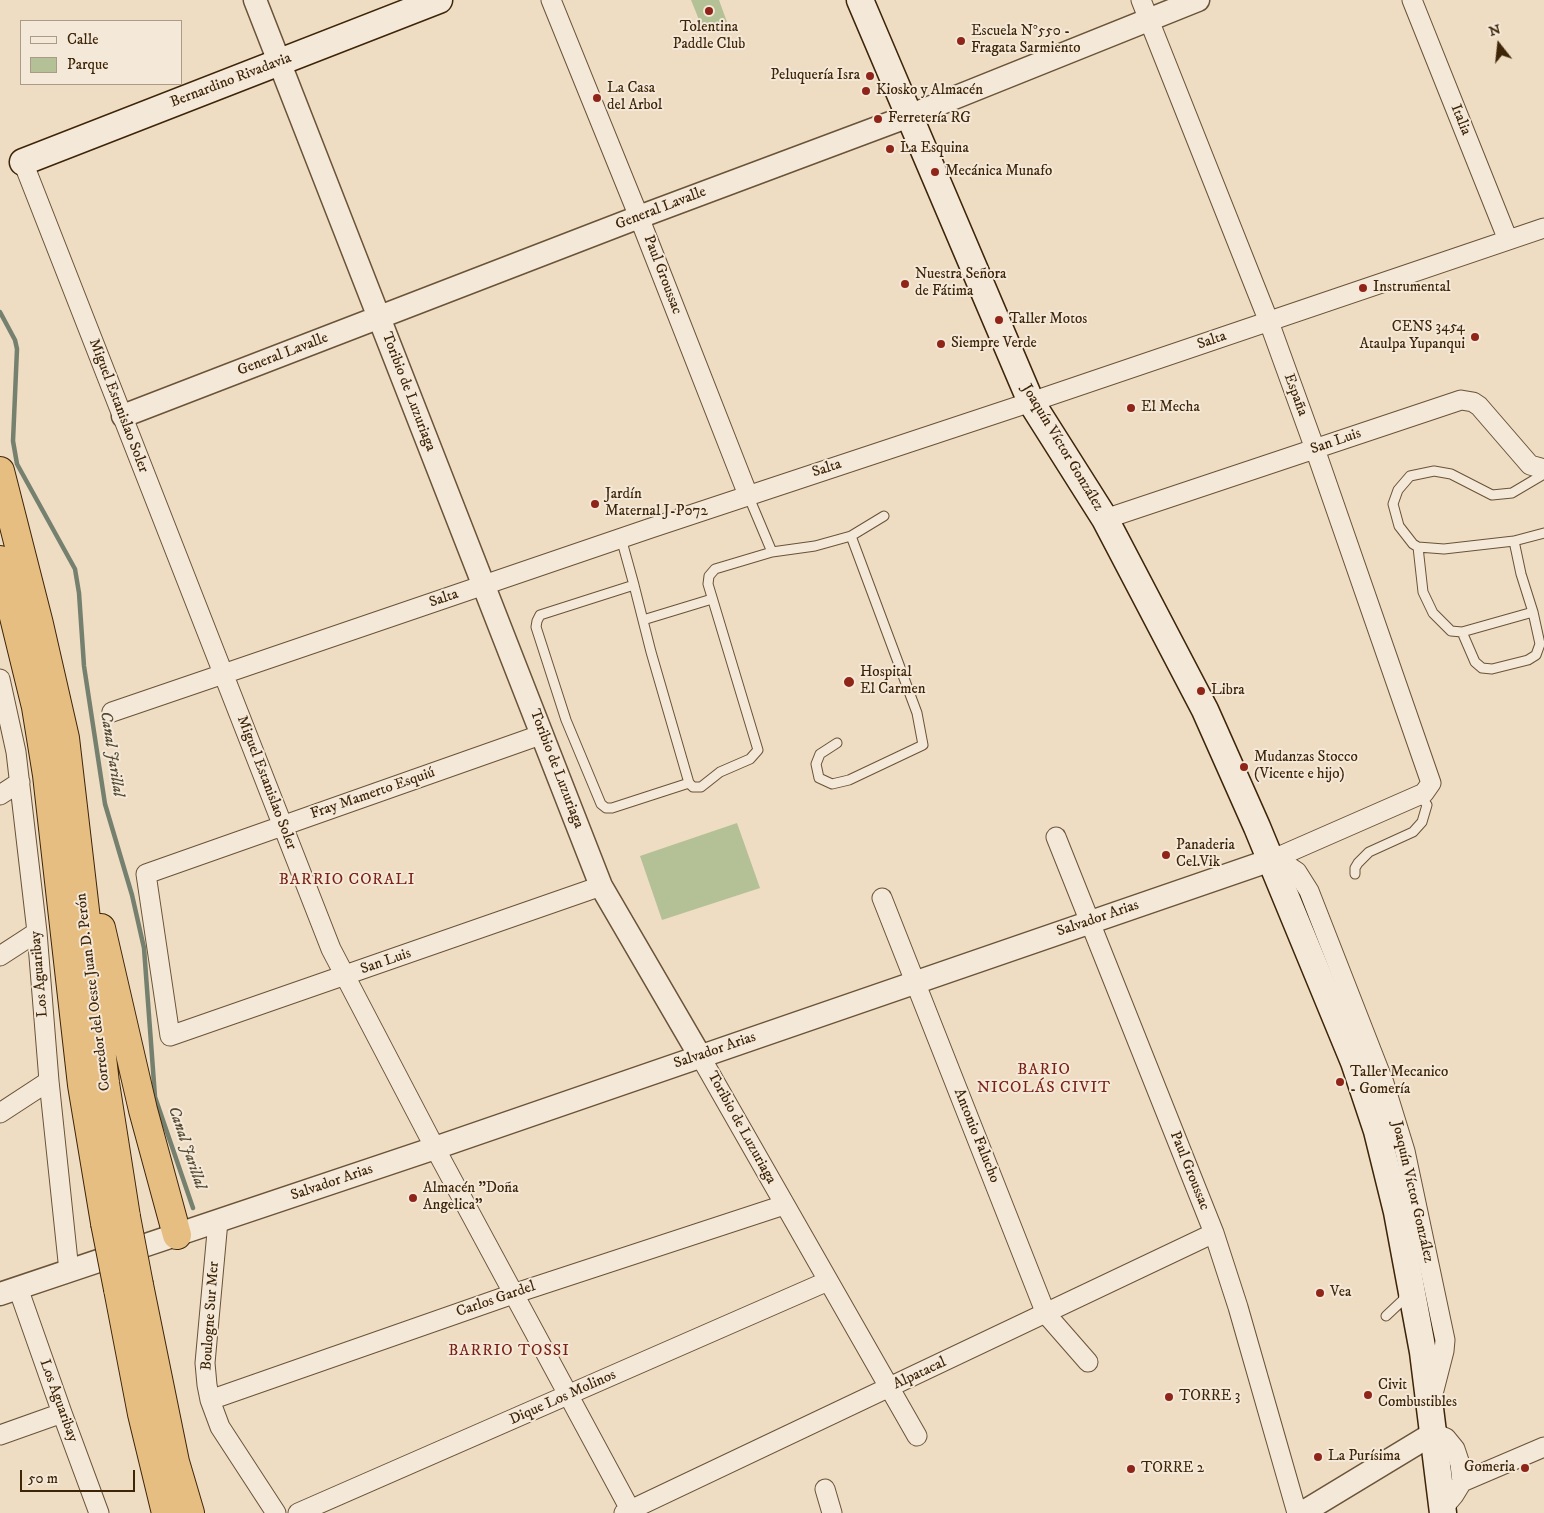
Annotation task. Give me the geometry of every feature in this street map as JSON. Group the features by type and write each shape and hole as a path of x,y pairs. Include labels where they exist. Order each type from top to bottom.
{"highway":[{"name":"Corredor del Oeste Juan D. Perón","path":"0,471 65,738 105,1083 116,1220"},
{"name":"Corredor del Oeste Juan D. Perón","path":"0,560 36,707 47,775 82,1085 116,1220 129,1287 190,1513"},
{"path":"72,790 141,1101 177,1235"},
{"name":"Corredor del Oeste Juan D. Perón","path":"129,1287 144,1423 166,1513"}],"main road":[{"name":"Bernardino Rivadavia","path":"23,162 439,0"},
{"name":"Joaquín Víctor González","path":"860,0 1031,402 1105,519 1205,710 1271,860 1354,1062 1371,1112 1390,1181 1407,1263 1423,1352 1443,1511"}],"street":[{"name":"Toribio de Luzuriaga","path":"255,0 601,886 917,1436"},
{"name":"Paul Groussac","path":"551,0 639,217 748,496"},
{"name":"General Lavalle","path":"123,416 639,217 909,116 1145,10 1198,0"},
{"name":"Italia","path":"1412,0 1508,240"},
{"name":"España","path":"1145,10 1268,322 1315,449 1431,783 1422,794"},
{"name":"Miguel Estanislao Soler","path":"23,162 331,949 629,1512"},
{"name":"Salta","path":"112,712 621,538 1031,402 1544,228"},
{"name":"San Luis","path":"1105,519 1457,400 1473,402 1479,406 1530,464 1544,469"},
{"name":"Los Aguaribay","path":"0,679 16,752 20,782 69,1271"},
{"name":"Fray Mamerto Esquiú","path":"170,1036 146,874 543,734"},
{"path":"0,795 20,782"},
{"name":"Salvador Arias","path":"9,1291 435,1148 1271,860 1422,794"},
{"name":"Paul Groussac","path":"1056,837 1214,1233 1238,1308 1297,1513"},
{"name":"Joaquín Víctor González","path":"1271,860 1288,866 1297,872 1309,891 1384,1083 1405,1151 1445,1340 1430,1408"},
{"name":"San Luis","path":"170,1036 601,886"},
{"name":"Antonio Falucho","path":"882,898 1046,1314 1088,1362"},
{"path":"0,956 36,932"},
{"path":"0,1113 49,1081"},
{"name":"Carlos Gardel","path":"210,1400 513,1294 784,1205"},
{"name":"Boulogne Sur Mer","path":"218,1221 205,1363 207,1385 210,1400 220,1427 276,1513"},
{"name":"Alpatacal","path":"629,1512 1214,1233"},
{"name":"Dique Los Molinos","path":"298,1513 828,1281"},
{"name":"Los Aguaribay","path":"9,1291 62,1413 97,1512"},
{"path":"0,1435 62,1413"},
{"path":"1302,1513 1434,1433 1446,1438 1455,1448 1460,1464 1462,1482"},
{"path":"1443,1511 1462,1482 1544,1447"},
{"path":"825,1489 832,1513"}],"lane":[{"path":"1544,474 1512,493 1492,496 1451,474 1434,471 1410,476 1398,490 1393,504 1399,526 1413,544 1418,547 1444,549 1514,541 1544,533"},
{"path":"748,496 772,552"},
{"path":"621,538 689,783 694,787 701,788 720,772 750,759 758,750 712,599 708,584 709,576 715,569 772,552 815,546 851,536 884,516"},
{"path":"837,743 820,754 816,764 819,778 832,784 849,780 923,746 917,712 851,536"},
{"path":"1462,632 1475,662 1482,668 1492,669 1528,660 1536,655 1540,644 1514,541"},
{"path":"1418,547 1423,592 1434,613 1451,630 1462,632 1533,612"},
{"path":"634,584 540,615 536,627 566,720 601,804 606,808 612,808 689,783"},
{"path":"643,620 712,599"},
{"path":"1355,874 1355,868 1358,863 1369,852 1413,832 1422,822 1427,805 1422,794"},
{"path":"1386,1316 1403,1300 1407,1263"}],"green space":[{"name":"Tolentina Paddle Club","path":"691,0 719,0 727,22 704,32"},
{"path":"737,823 760,888 662,920 640,856"}],"waterway":[{"name":"Canal Jarillal","path":"0,312 15,340 17,349 13,441 17,464 75,569 79,593 84,666 105,804 132,895 144,948 155,1097 193,1208"}],"place":[{"name":"Tolentina Paddle Club","path":"709,11"},
{"name":"Escuela N°550 - Fragata Sarmiento","path":"961,41"},
{"name":"Peluquería Isra","path":"870,76"},
{"name":"Kiosko y Almacén","path":"866,91"},
{"name":"La Casa del Arbol","path":"597,98"},
{"name":"Ferretería RG","path":"878,119"},
{"name":"La Esquina","path":"890,149"},
{"name":"Mecánica Munafo","path":"935,172"},
{"name":"Nuestra Señora de Fátima","path":"905,284"},
{"name":"Instrumental","path":"1363,288"},
{"name":"Taller Motos","path":"999,320"},
{"name":"CENS 3454 Ataulpa Yupanqui","path":"1475,337"},
{"name":"Siempre Verde","path":"941,344"},
{"name":"El Mecha","path":"1131,408"},
{"name":"Jardín Maternal J-P072","path":"595,504"},
{"name":"Hospital El Carmen","path":"849,682"},
{"name":"Libra","path":"1201,691"},
{"name":"Mudanzas Stocco (Vicente e hijo)","path":"1244,767"},
{"name":"Panaderia Cel.Vik","path":"1166,855"},
{"name":"Taller Mecanico - Gomería","path":"1340,1082"},
{"name":"Almacén \"Doña Angelica\"","path":"413,1198"},
{"name":"Vea","path":"1320,1293"},
{"name":"Civit Combustibles","path":"1368,1395"},
{"name":"TORRE 3","path":"1169,1397"},
{"name":"La Purísima","path":"1318,1457"},
{"name":"Gomeria","path":"1525,1468"},
{"name":"TORRE 2","path":"1131,1469"}],"district":[{"name":"BARRIO CORALI","path":"347,881"},
{"name":"BARIO NICOLÁS CIVIT","path":"1044,1080"},
{"name":"BARRIO TOSSI","path":"509,1352"}]}
